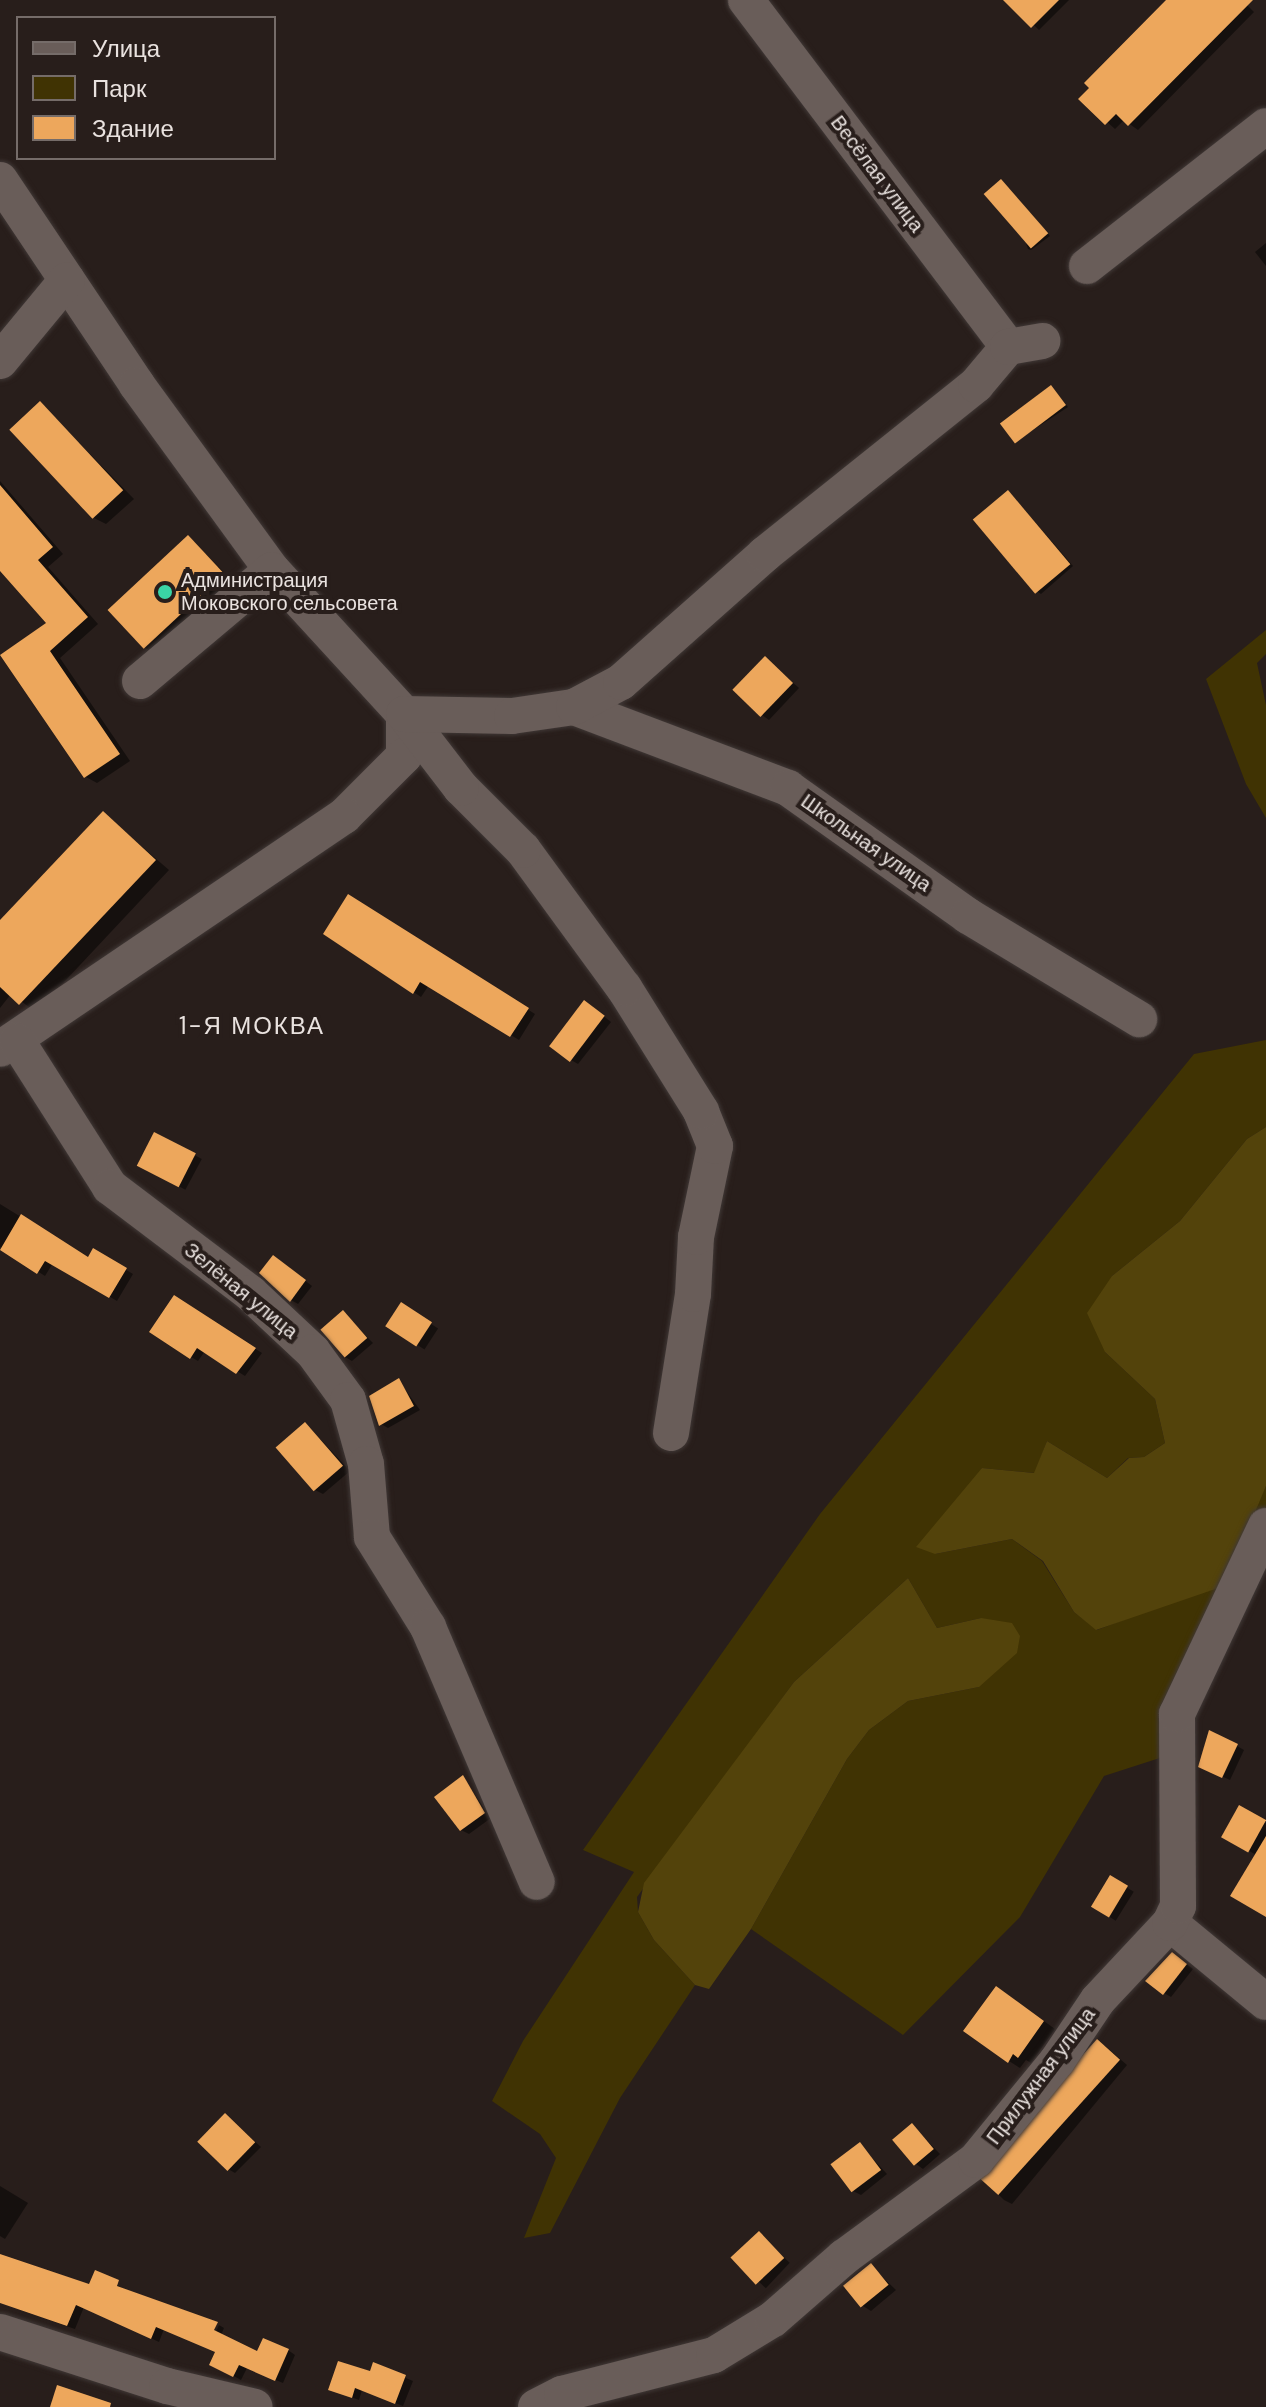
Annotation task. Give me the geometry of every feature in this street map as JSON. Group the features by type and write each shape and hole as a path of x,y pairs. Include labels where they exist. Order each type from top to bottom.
{"street":[{"name":"Весёлая улица","path":"574,707 621,682 753,563 1025,344 746,0"},
{"path":"1087,266 1266,126"},
{"path":"0,180 272,570 404,714 461,788 523,850 624,988 701,1111 715,1146 696,1237 693,1294 671,1433"},
{"path":"0,361 67,280"},
{"path":"140,681 272,570"},
{"path":"404,714 512,716 574,707"},
{"name":"Школьная улица","path":"574,707 788,788 968,916 1139,1019"},
{"path":"8,1045 344,816 404,756 404,714"},
{"name":"Зелёная улица","path":"8,1045 110,1187 250,1293 313,1352 348,1400 366,1464 372,1537 428,1627 537,1882"},
{"name":"Прилужная улица","path":"536,2407 562,2394 714,2355 773,2319 844,2257 976,2160 1057,2061 1098,2000 1170,1923 1178,1906 1182,1874 1174,1775 1177,1714 1266,1526"},
{"path":"1170,1923 1266,2002"},
{"path":"0,2332 167,2386 255,2407"}],"green space":[{"path":"1266,630 1266,654 1257,663 1266,705 1266,818 1246,784 1206,679"},
{"path":"1266,1040 1266,1127 1247,1139 1180,1221 1112,1276 1105,1352 1155,1399 1165,1443 1144,1457 1128,1458 1107,1478 1047,1441 1035,1473 982,1468 935,1554 1012,1539 1042,1561 1074,1612 1097,1630 1157,1607 1249,1521 1266,1486 1266,1516 1169,1755 1104,1776 1020,1917 903,2035 751,1929 847,1759 869,1730 908,1701 979,1687 981,1618 937,1628 908,1578 794,1682 637,1897 638,1912 654,1940 695,1985 620,2098 550,2233 524,2238 556,2158 540,2134 492,2101 523,2041 634,1872 583,1850 820,1514 1194,1054"}],"shaded area":[{"path":"1266,1127 1266,1486 1224,1586 1096,1630 1074,1612 1043,1561 1012,1539 935,1554 916,1547 982,1468 1034,1473 1047,1441 1107,1478 1129,1458 1144,1457 1165,1443 1155,1399 1105,1352 1087,1313 1112,1276 1180,1221 1247,1139"},
{"path":"908,1578 937,1628 981,1618 1012,1623 1020,1636 1017,1653 979,1687 908,1701 869,1730 847,1759 751,1929 709,1989 695,1985 654,1940 638,1912 644,1883 794,1682"}],"building":[{"path":"1003,0 1059,0 1031,28"},
{"path":"1166,0 1253,0 1128,126 1116,114 1105,125 1078,99 1089,88 1084,83"},
{"path":"1001,179 1048,233 1031,248 984,194"},
{"path":"1051,385 1066,405 1015,443 1000,424"},
{"path":"40,401 123,490 92,519 9,430"},
{"path":"0,485 53,547 38,560 88,617 50,651 120,754 84,778 0,655 46,623 0,571"},
{"path":"1008,490 1070,564 1035,594 973,520"},
{"name":"Администрация Моковского сельсовета","path":"188,535 224,574 144,649 108,610"},
{"path":"765,656 793,683 760,717 732,690"},
{"path":"103,811 156,860 19,1005 0,987 0,920"},
{"path":"348,894 529,1008 510,1037 420,982 413,994 323,934"},
{"path":"584,1000 605,1016 570,1062 549,1046"},
{"path":"154,1132 196,1153 179,1187 137,1166"},
{"path":"21,1214 88,1257 93,1248 127,1268 109,1298 45,1261 37,1274 0,1250"},
{"path":"273,1255 306,1280 290,1302 259,1273"},
{"path":"174,1295 256,1348 236,1374 197,1348 190,1359 149,1332"},
{"path":"401,1302 432,1322 416,1346 385,1326"},
{"path":"343,1310 367,1338 345,1358 320,1330"},
{"path":"399,1378 414,1406 379,1426 369,1396"},
{"path":"305,1422 343,1466 314,1491 276,1448"},
{"path":"1209,1730 1238,1744 1222,1778 1198,1767"},
{"path":"463,1775 485,1813 460,1831 434,1797"},
{"path":"1239,1805 1266,1820 1248,1852 1221,1837"},
{"path":"1266,1836 1266,1917 1230,1896"},
{"path":"1110,1875 1128,1886 1109,1918 1091,1907"},
{"path":"1172,1952 1187,1964 1163,1995 1145,1981"},
{"path":"996,1986 1044,2021 1018,2058 1013,2054 1008,2063 963,2031"},
{"path":"1097,2039 1120,2060 998,2195 975,2174"},
{"path":"225,2113 255,2142 227,2171 197,2142"},
{"path":"912,2123 934,2149 914,2166 892,2140"},
{"path":"860,2142 881,2170 852,2192 830,2164"},
{"path":"759,2231 784,2258 756,2285 730,2258"},
{"path":"0,2254 89,2284 95,2270 119,2280 117,2286 218,2322 214,2330 257,2351 263,2338 289,2349 275,2381 239,2365 233,2377 209,2365 215,2352 156,2327 151,2339 76,2305 67,2326 0,2303"},
{"path":"871,2263 889,2285 861,2307 843,2286"},
{"path":"338,2361 370,2371 373,2362 406,2375 395,2404 355,2388 352,2398 328,2390"},
{"path":"57,2385 111,2403 110,2407 50,2407"}],"place":[{"name":"Администрация Моковского сельсовета","path":"165,592"}],"district":[{"name":"1-Я МОКВА","path":"252,1026"}]}
